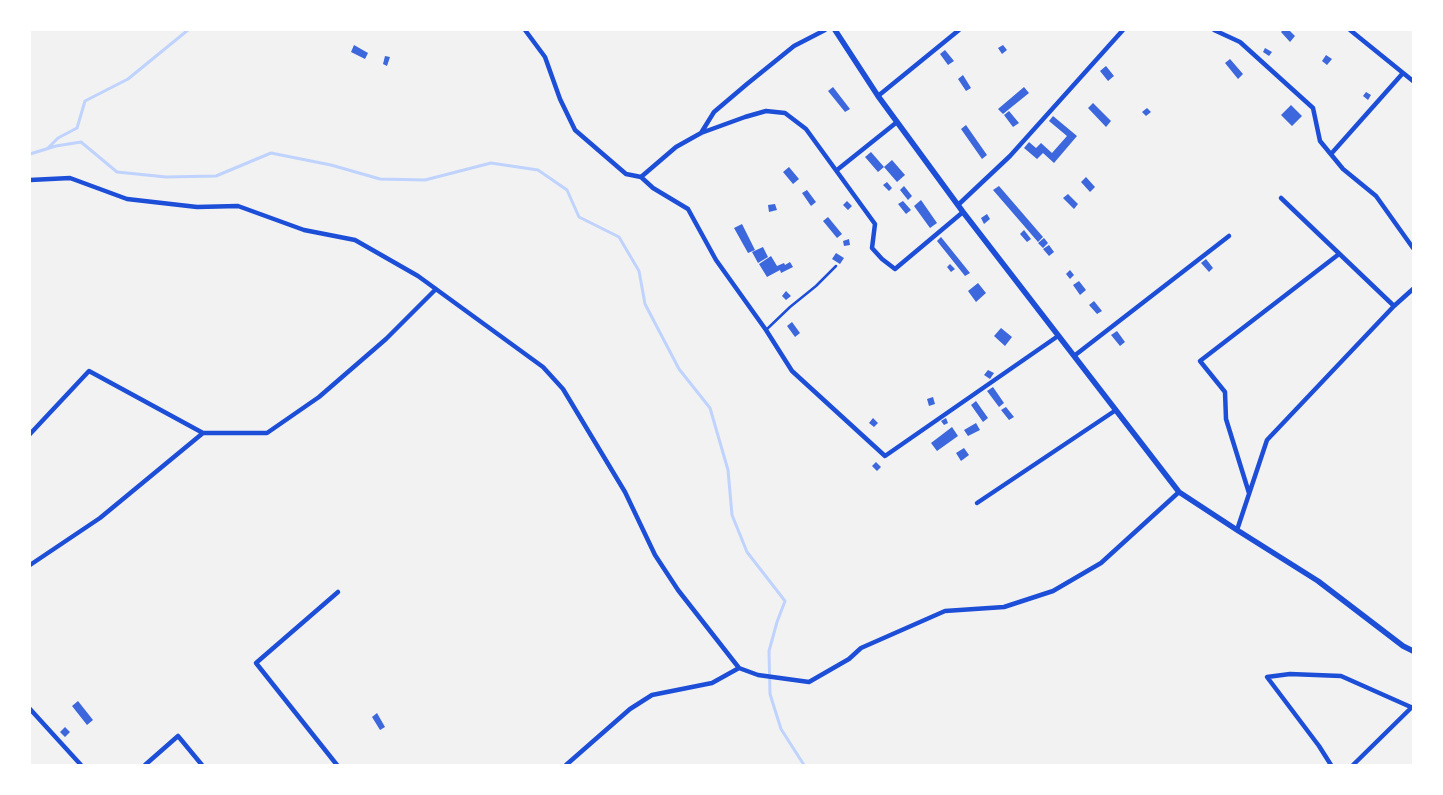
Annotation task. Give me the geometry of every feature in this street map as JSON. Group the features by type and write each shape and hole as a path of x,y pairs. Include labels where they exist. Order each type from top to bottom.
{"street":[{"path":"526,30 545,57 560,99 575,130 626,174 641,176 653,188 688,210 716,260 766,330 792,371 885,456 1058,336"},
{"path":"701,133 714,112 747,84 794,46 825,30"},
{"path":"835,30 878,96 962,212 1179,492 1318,581 1403,646 1413,651"},
{"path":"878,96 959,30"},
{"path":"958,205 1010,156 1123,30"},
{"path":"1214,30 1240,42 1313,108 1320,141 1343,169 1376,196 1413,248"},
{"path":"1350,30 1413,81"},
{"path":"1331,154 1403,73"},
{"path":"641,176 676,147 701,133 766,111 785,113 806,128 837,170 875,224 872,248 895,269 962,212"},
{"path":"837,170 897,122"},
{"path":"30,180 70,178 127,199 197,206 238,206 304,230 355,240 418,276 543,367 563,389 625,492 655,555 706,628 739,668 758,675 809,682 861,648 945,611 1004,607 1053,591 1101,563 1179,492"},
{"path":"1281,198 1394,306"},
{"path":"1074,356 1229,236"},
{"path":"1249,493 1226,418 1225,392 1200,361 1340,254"},
{"path":"30,434 89,371 202,433 267,433 319,397 386,339 436,289"},
{"path":"1237,530 1267,440 1394,306 1413,289"},
{"path":"977,502 1116,410"},
{"path":"30,565 100,518 202,433"},
{"path":"337,765 256,663 338,592"},
{"path":"566,765 630,709 652,695 712,683 739,668"},
{"path":"1331,765 1319,746 1266,678 1290,674 1342,676 1412,708 1353,765"},
{"path":"30,709 81,765"},
{"path":"145,765 178,736 202,765"}],"lane":[{"path":"766,330 836,266"}],"building":[{"path":"1289,30 1295,36 1290,42 1281,32"},
{"path":"354,45 368,53 365,59 351,52"},
{"path":"1003,45 1007,50 1002,54 998,48"},
{"path":"1265,48 1272,52 1269,56 1263,52"},
{"path":"945,50 954,61 948,65 940,54"},
{"path":"1326,55 1332,59 1327,65 1322,61"},
{"path":"385,56 390,57 387,66 383,64"},
{"path":"1230,59 1243,74 1238,79 1225,63"},
{"path":"1106,66 1114,76 1108,81 1100,71"},
{"path":"963,75 971,88 966,91 958,79"},
{"path":"833,87 850,109 845,112 828,91"},
{"path":"1024,87 1029,93 1003,114 998,109"},
{"path":"1366,92 1371,95 1368,100 1363,96"},
{"path":"1093,103 1111,121 1106,127 1088,108"},
{"path":"1291,105 1302,116 1292,126 1281,115"},
{"path":"1147,108 1151,112 1146,116 1142,112"},
{"path":"1009,111 1019,123 1013,127 1004,115"},
{"path":"1053,116 1077,136 1054,163 1043,153 1037,159 1024,148 1029,142 1036,148 1041,143 1052,153 1067,136 1049,121"},
{"path":"966,125 987,155 982,159 961,129"},
{"path":"871,152 884,167 878,172 865,157"},
{"path":"892,160 905,175 897,182 884,167"},
{"path":"789,167 799,179 793,184 783,172"},
{"path":"1086,177 1095,187 1090,192 1081,182"},
{"path":"887,182 892,188 889,191 883,185"},
{"path":"904,186 912,196 908,200 900,190"},
{"path":"999,186 1043,237 1038,242 993,190"},
{"path":"807,190 816,202 811,206 802,193"},
{"path":"1068,194 1078,204 1074,209 1063,198"},
{"path":"921,200 937,223 930,228 914,206"},
{"path":"847,201 852,206 848,210 843,205"},
{"path":"903,201 911,210 906,214 898,204"},
{"path":"775,204 777,210 769,212 768,205"},
{"path":"987,214 990,219 984,224 981,218"},
{"path":"828,217 842,234 837,238 823,221"},
{"path":"742,224 755,250 748,253 734,228"},
{"path":"1024,230 1031,239 1027,242 1020,234"},
{"path":"941,237 970,273 965,276 937,241"},
{"path":"1044,238 1048,243 1043,248 1038,243"},
{"path":"849,239 850,245 844,246 843,241"},
{"path":"1049,245 1054,252 1049,256 1043,249"},
{"path":"763,247 768,257 758,263 752,252"},
{"path":"836,253 844,258 840,264 832,259"},
{"path":"771,256 777,266 790,262 793,267 781,273 780,270 767,277 759,264"},
{"path":"1206,259 1213,268 1209,272 1201,263"},
{"path":"950,264 955,269 951,272 947,267"},
{"path":"1070,270 1074,275 1070,279 1066,274"},
{"path":"1079,281 1086,290 1080,295 1073,285"},
{"path":"978,283 986,293 976,302 968,291"},
{"path":"786,291 791,296 786,300 782,296"},
{"path":"1094,301 1102,311 1097,314 1089,305"},
{"path":"792,322 800,333 795,337 787,326"},
{"path":"1001,328 1012,337 1005,346 994,336"},
{"path":"1117,331 1125,342 1120,346 1111,335"},
{"path":"988,370 994,373 990,379 984,375"},
{"path":"993,387 1004,403 999,407 987,391"},
{"path":"933,397 935,404 929,406 927,399"},
{"path":"976,401 988,418 983,422 971,405"},
{"path":"1006,407 1014,417 1009,420 1001,410"},
{"path":"873,418 878,423 874,427 869,423"},
{"path":"946,418 948,423 944,425 941,421"},
{"path":"976,423 980,430 968,436 964,430"},
{"path":"952,427 958,436 937,451 931,443"},
{"path":"964,448 969,455 961,461 956,453"},
{"path":"876,462 881,467 877,471 872,466"},
{"path":"78,701 93,720 87,725 72,706"},
{"path":"377,713 385,727 380,730 372,717"},
{"path":"65,727 70,732 65,737 60,732"}],"waterway":[{"path":"48,148 58,138 77,128 85,101 128,79 188,30"},
{"path":"30,154 56,146 81,142 117,172 166,177 216,176 271,153 331,165 380,179 425,180 491,163 538,170 567,190 579,217 619,237 639,271 645,304 679,369 710,408 728,470 732,515 747,552 785,601 769,651 770,694 781,729 804,765"}]}
